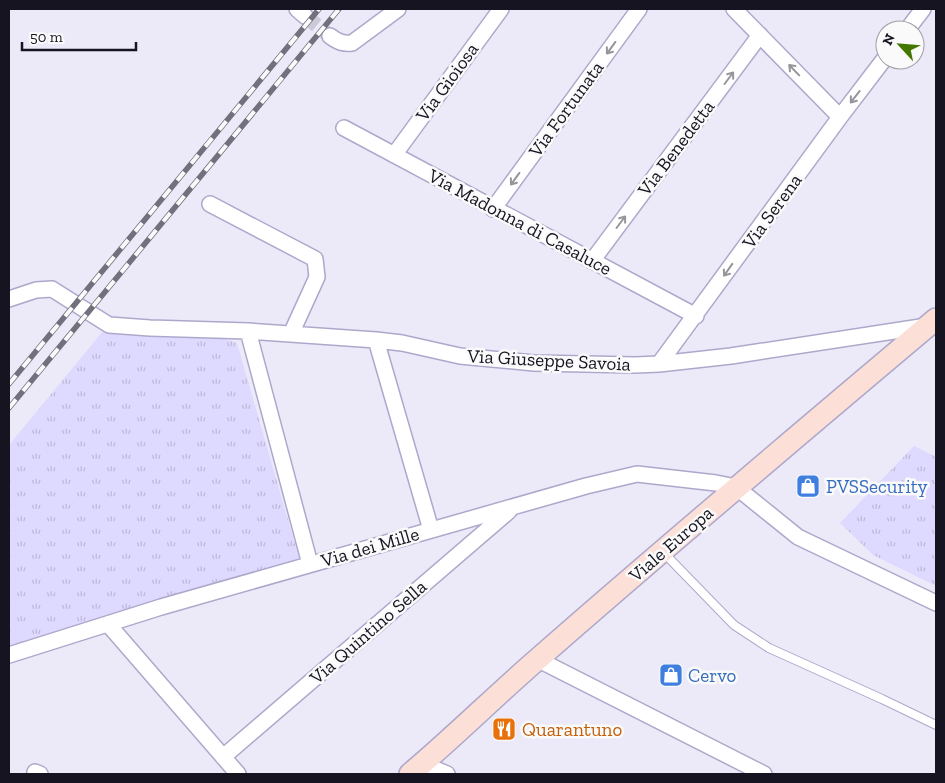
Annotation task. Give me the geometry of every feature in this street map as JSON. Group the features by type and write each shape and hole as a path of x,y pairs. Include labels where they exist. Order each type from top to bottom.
{"main road":[{"name":"Viale Europa","path":"416,769 537,659 736,487 934,323"}],"street":[{"path":"330,36 337,42 352,43 398,9"},
{"name":"Via Gioiosa","path":"394,155 501,9"},
{"name":"Via Fortunata","path":"493,209 639,9"},
{"path":"734,9 840,117"},
{"path":"915,20 923,9"},
{"name":"Via Benedetta","path":"592,261 760,35"},
{"name":"Via Serena","path":"659,364 876,70"},
{"name":"Via Madonna di Casaluce","path":"344,128 696,316"},
{"path":"210,204 315,260 317,277 291,334"},
{"name":"Via Giuseppe Savoia","path":"9,299 36,290 52,289 109,325 248,331 402,342 460,356 534,363 659,364 730,356 934,323"},
{"path":"248,331 310,564"},
{"path":"376,340 431,530"},
{"name":"Via dei Mille","path":"9,655 310,564 586,486 638,474 736,487"},
{"path":"736,487 798,537 936,603"},
{"name":"Via Quintino Sella","path":"223,757 514,506"},
{"path":"108,624 238,774"},
{"path":"537,659 764,774"},
{"path":"416,769 447,774"}],"lane":[{"path":"662,551 734,625 768,648 882,699 936,726"}],"green space":[{"path":"103,331 121,335 225,339 237,343 299,558 295,562 9,650 9,445"},
{"path":"914,446 936,457 936,586 873,555 840,523"}],"tunnel":[{"path":"305,16 330,36"}],"railway":[{"path":"9,384 319,9"},
{"path":"9,408 339,9"}],"place":[{"name":"PVSSecurity","path":"808,486"},
{"name":"Cervo","path":"671,675"},
{"name":"Quarantuno","path":"504,729"}]}
